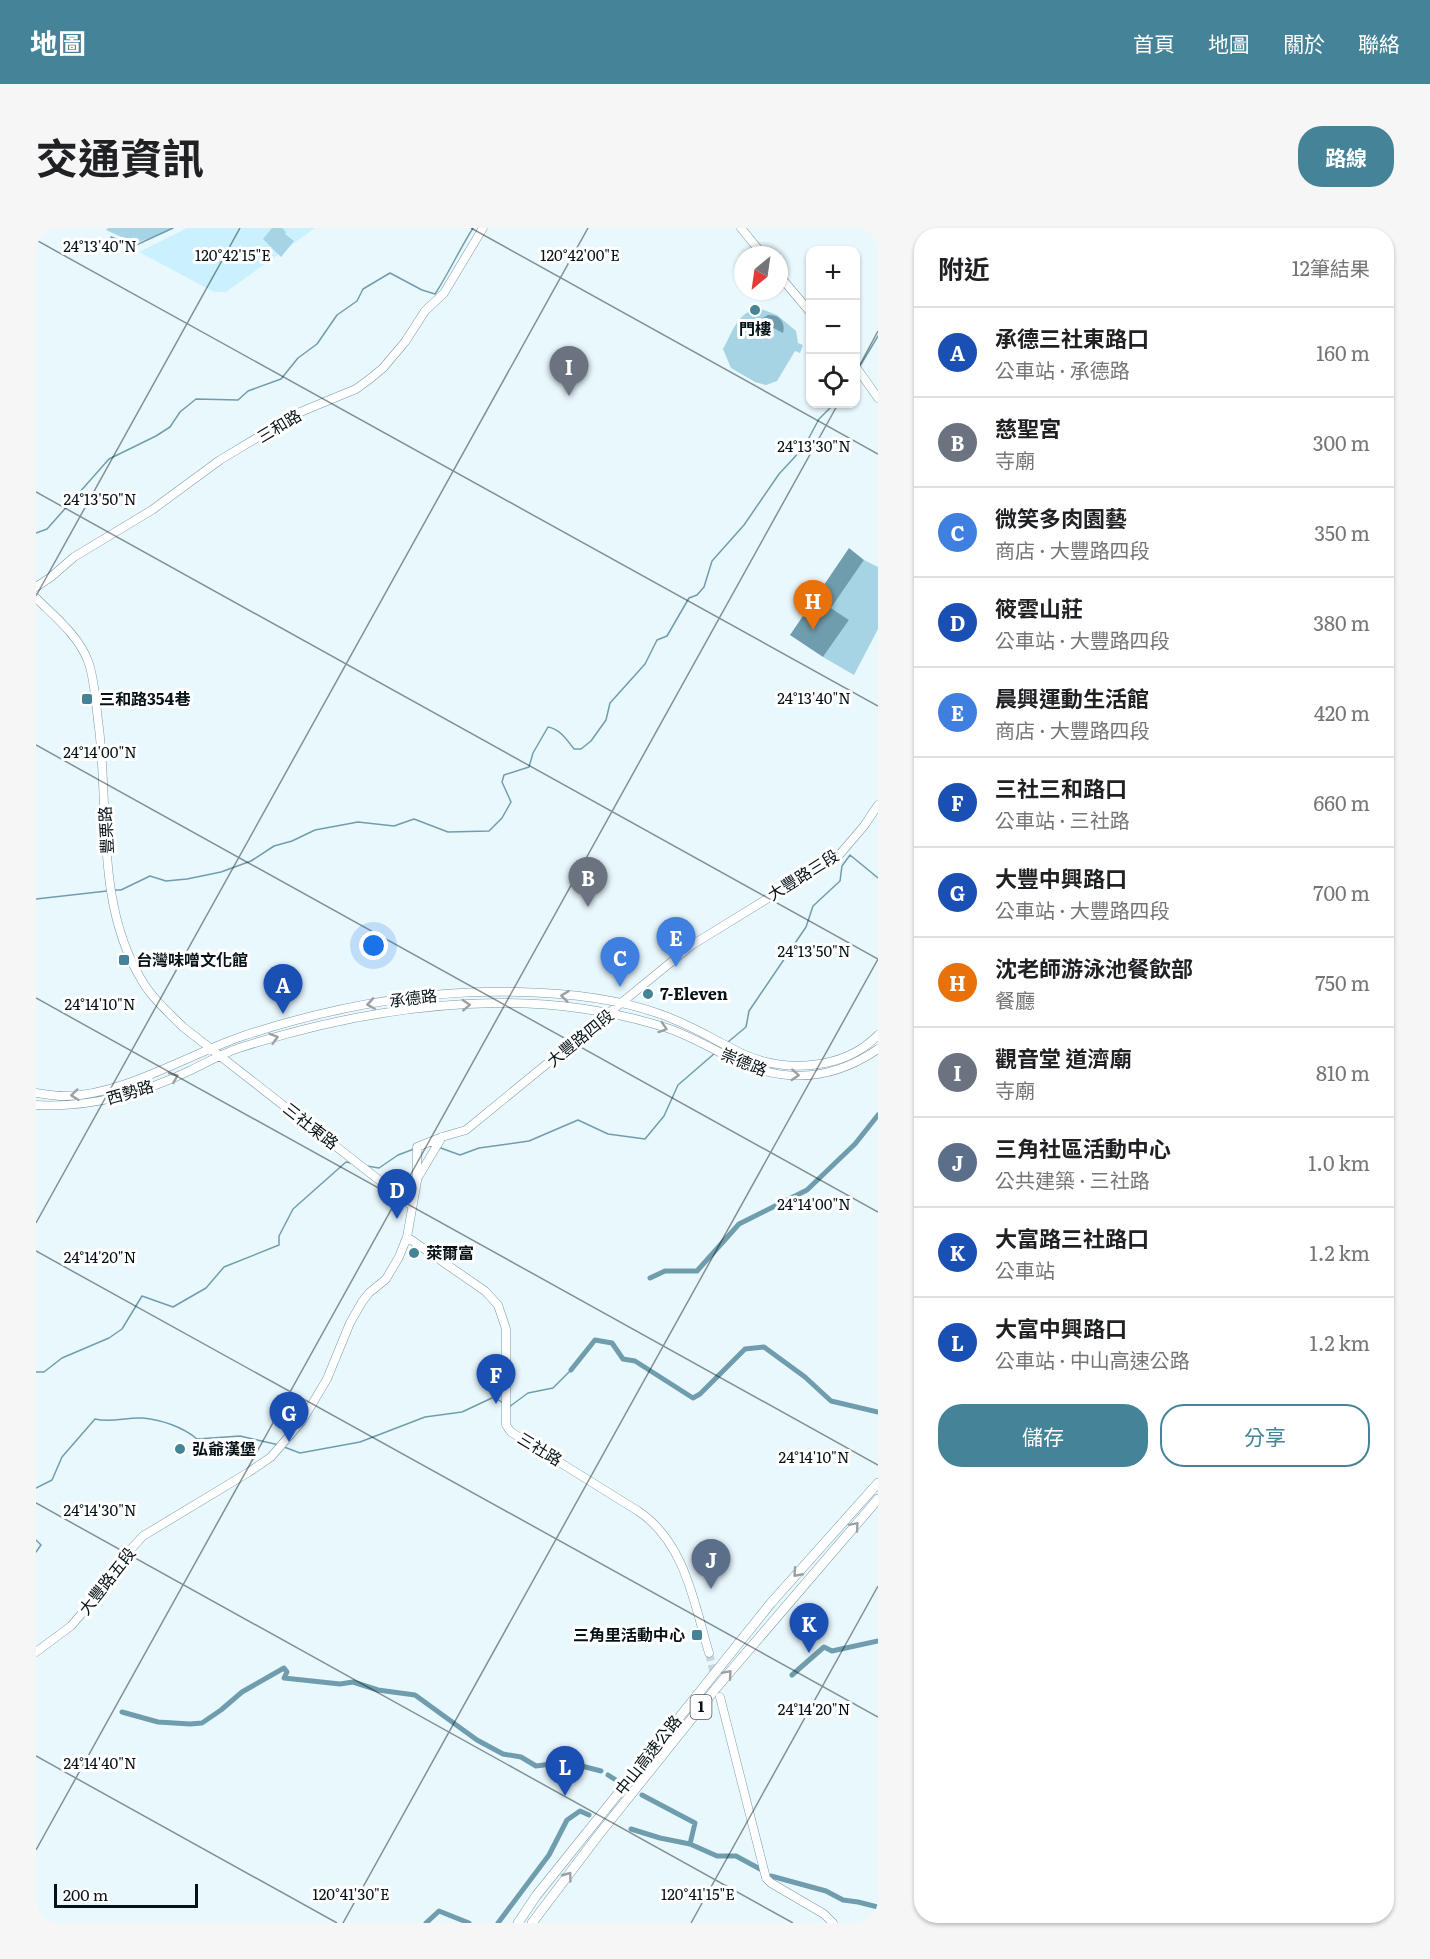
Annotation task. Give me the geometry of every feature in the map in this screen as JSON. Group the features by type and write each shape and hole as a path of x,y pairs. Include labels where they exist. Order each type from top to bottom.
{"highway":[{"name":"中山高速公路","path":"518,1923 536,1896 763,1612 878,1483"},
{"name":"中山高速公路","path":"532,1923 597,1837 717,1687 878,1499"},
{"path":"511,1923 536,1896"}],"street":[{"name":"三和路","path":"36,587 74,557 152,510 220,460 298,413 356,389 371,378 383,368 405,342 425,311 444,293 483,228"},
{"path":"741,228 756,246"},
{"path":"788,286 806,307"},
{"path":"860,374 878,398"},
{"name":"豐栗路","path":"36,598 70,631 89,662 101,751 108,868 114,907 123,938 141,979 166,1011 209,1048"},
{"name":"大豐路三段","path":"714,930 840,854 864,826 878,805"},
{"name":"大豐路四段","path":"271,1457 302,1421 316,1400 355,1314 369,1293 393,1270 406,1237 417,1181 417,1147 466,1130 692,945 714,930"},
{"name":"承德路","path":"209,1048 269,1028 343,1008 436,995 521,992 623,1003"},
{"name":"崇德路","path":"623,1003 679,1021 745,1054 773,1063 806,1066 835,1060 851,1054 878,1035"},
{"name":"承德路","path":"218,1056 238,1048 340,1022 451,1006 517,1004 609,1014"},
{"name":"崇德路","path":"609,1014 669,1029 739,1062 774,1074 802,1076 835,1072 853,1065 878,1049"},
{"name":"三社東路","path":"209,1048 411,1205"},
{"name":"西勢路","path":"36,1093 63,1096 90,1094 153,1073 209,1048"},
{"name":"西勢路","path":"36,1105 77,1104 124,1096 153,1087 218,1056"},
{"name":"大豐路四段","path":"417,1181 442,1137"},
{"name":"三社路","path":"406,1237 485,1291 498,1305 506,1329 506,1425 511,1432 638,1510 656,1526 678,1557 689,1585 709,1653"},
{"name":"大豐路五段","path":"36,1652 71,1626 117,1564 143,1536 271,1457"},
{"path":"720,1697 766,1878 824,1914 833,1923"}],"shaded area":[{"path":"108,228 174,228 135,243 106,230"},
{"path":"187,228 315,228 226,292 214,292 139,252"},
{"path":"272,228 282,228 285,234 294,241 281,257 263,239"},
{"path":"758,305 759,308 777,315 796,331 798,343 803,345 800,353 795,351 777,381 766,385 755,382 731,368 723,349 738,322 751,311 750,308"},
{"path":"768,315 781,320 783,333 762,322 763,318"},
{"path":"849,548 864,560 831,608 849,620 823,657 790,635"},
{"path":"864,560 878,567 878,629 854,675 823,657 849,620 831,608"}],"waterway":[{"path":"111,237 134,246 173,228"},
{"path":"36,533 47,529 109,459 170,427 180,412 196,399 238,400 248,391 281,379 298,358 317,344 337,315 357,301 363,289 390,273 422,290 435,294 473,228"},
{"path":"860,366 878,336"},
{"path":"114,890 121,890 150,876 166,881 221,872 251,861 274,846 292,841 315,830 358,822 394,826 414,819 448,832 489,831 502,818 511,802 502,782 504,775 529,767 533,753 548,727 560,732 574,749 581,749 591,741 606,720 610,703 645,664 657,640 667,636 689,598 697,595 704,587 712,561 744,525 779,474 804,447 819,419 830,408"},
{"path":"728,1042 746,1027 749,1011 806,927 813,906 840,881 842,866 850,855 878,878"},
{"path":"36,899 107,891"},
{"path":"438,1147 460,1155 479,1148 529,1141 578,1120 608,1134 645,1139 664,1116 678,1085 715,1053"},
{"path":"650,1278 665,1271 697,1271 739,1224 807,1190 855,1144 878,1115"},
{"path":"367,1166 379,1168 398,1155 414,1149"},
{"path":"36,1372 44,1372 62,1358 109,1338 122,1329 142,1296 173,1307 206,1288 224,1267 279,1245 279,1236 293,1209 346,1162 351,1163"},
{"path":"571,1370 595,1340 612,1343 623,1359 635,1361 693,1398 700,1394 745,1349 764,1347 805,1377 831,1401 878,1412"},
{"path":"509,1407 528,1393 553,1388 571,1370"},
{"path":"284,1447 300,1453 360,1442 425,1417 462,1412 494,1397 503,1403"},
{"path":"36,1488 52,1480 62,1457 95,1419 150,1419 165,1422 197,1439 240,1436 279,1445"},
{"path":"36,1540 41,1545 36,1552"},
{"path":"792,1675 824,1647 832,1651 878,1641"},
{"path":"122,1712 158,1722 202,1723 242,1692 284,1668 287,1672 284,1678 340,1684 353,1682 378,1690 415,1695 477,1740 503,1754 521,1757 536,1766 566,1762 601,1771"},
{"path":"608,1775 616,1780"},
{"path":"642,1795 695,1823 690,1844"},
{"path":"498,1923 549,1855 567,1820 580,1811 589,1815"},
{"path":"631,1829 690,1844 717,1856 736,1856 760,1869"},
{"path":"771,1876 826,1891 843,1900 878,1907"},
{"path":"426,1923 439,1911 469,1923"},
{"path":"870,1923 878,1919"}],"tunnel":[{"path":"709,1653 715,1678"}],"place":[{"name":"門樓","path":"755,310"},
{"name":"觀音堂 道濟廟","path":"569,396"},
{"name":"沈老師游泳池餐飲部","path":"813,630"},
{"name":"三和路354巷","path":"87,699"},
{"name":"慈聖宮","path":"588,907"},
{"name":"台灣味噌文化館","path":"124,960"},
{"name":"晨興運動生活館","path":"676,967"},
{"name":"微笑多肉園藝","path":"620,987"},
{"name":"7-Eleven","path":"648,994"},
{"name":"承德三社東路口","path":"283,1014"},
{"name":"筱雲山莊","path":"397,1219"},
{"name":"萊爾富","path":"414,1253"},
{"name":"三社三和路口","path":"496,1404"},
{"name":"大豐中興路口","path":"289,1442"},
{"name":"弘爺漢堡","path":"180,1449"},
{"name":"三角社區活動中心","path":"711,1589"},
{"name":"三角里活動中心","path":"697,1635"},
{"name":"大富路三社路口","path":"809,1653"},
{"name":"大富中興路口","path":"565,1796"}]}
